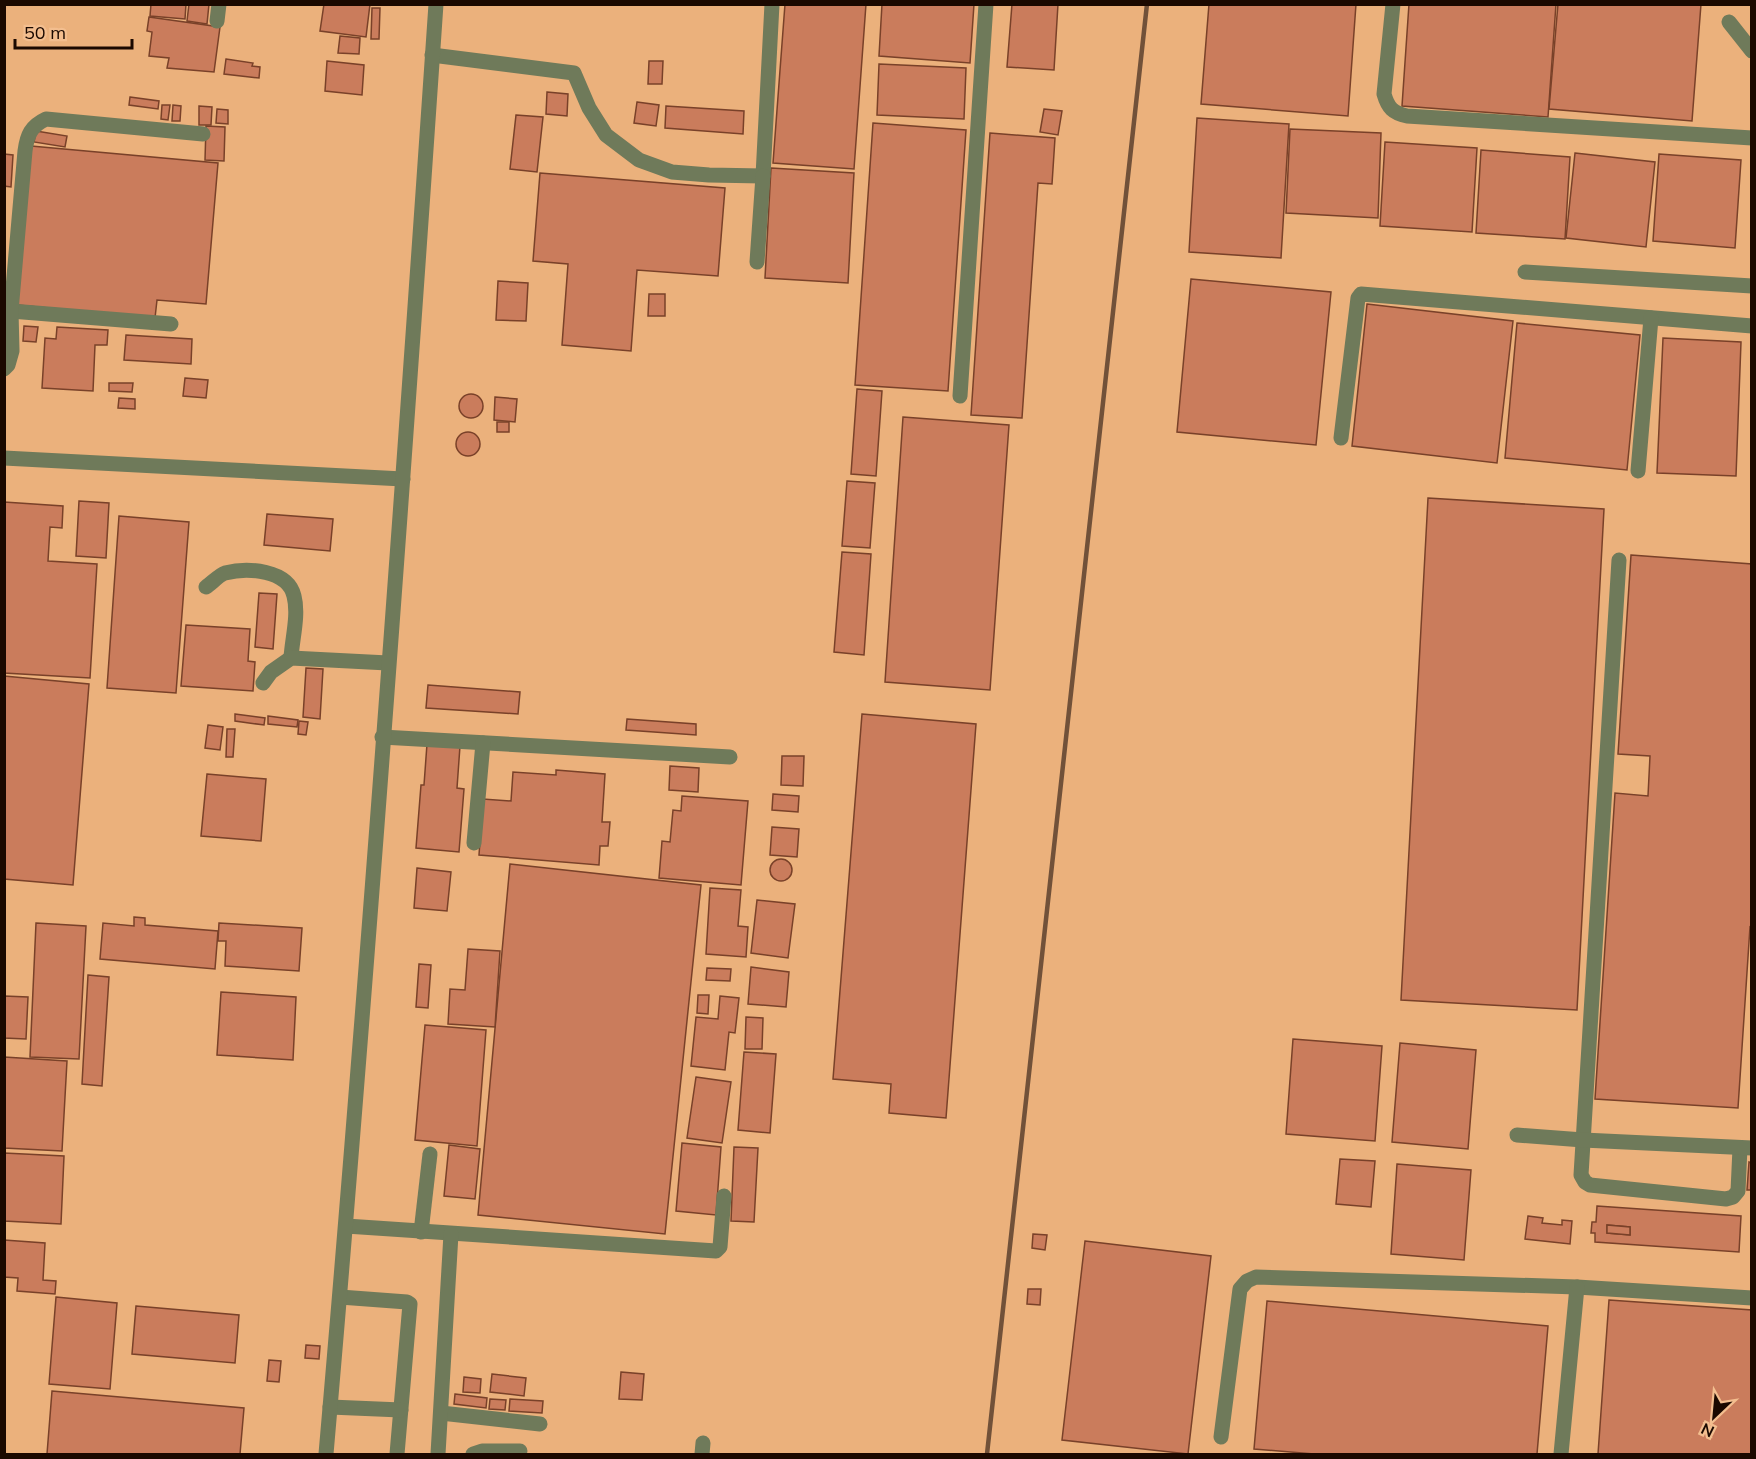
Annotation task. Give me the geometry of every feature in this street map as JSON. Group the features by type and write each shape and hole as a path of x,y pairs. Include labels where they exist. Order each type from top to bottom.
{"street":[{"path":"217,21 219,4"},
{"path":"326,1455 356,1108 382,737 404,479 436,4"},
{"path":"757,262 764,176 772,4"},
{"path":"960,396 986,4"},
{"path":"1393,4 1384,94 1388,105 1395,113 1407,116 1752,138"},
{"path":"1729,22 1752,51"},
{"path":"432,55 574,73 590,108 606,135 639,160 672,172 764,176"},
{"path":"4,369 8,365 12,351 12,311 27,136 34,124 46,119 203,134"},
{"path":"1525,272 1752,286"},
{"path":"1341,438 1358,298 1361,294 1752,326"},
{"path":"12,311 171,324"},
{"path":"1638,471 1651,318"},
{"path":"4,458 404,479"},
{"path":"1517,1135 1583,1140 1746,1148 1737,1191 1733,1197 1726,1199 1590,1185 1581,1175 1583,1140 1619,560"},
{"path":"206,587 224,573 272,573 288,582 295,597 291,658"},
{"path":"263,683 271,672 291,658 388,663"},
{"path":"382,737 730,757"},
{"path":"474,843 483,743"},
{"path":"421,1232 430,1154"},
{"path":"346,1226 716,1251 720,1247 724,1196"},
{"path":"438,1455 451,1234"},
{"path":"1221,1437 1240,1289 1247,1281 1256,1277 1577,1287 1752,1298"},
{"path":"1561,1455 1577,1287"},
{"path":"340,1297 410,1304 397,1455"},
{"path":"330,1407 401,1410"},
{"path":"441,1413 540,1424"},
{"path":"474,1455 482,1450 520,1450"}],"shaded area":[{"path":"5,5 1751,5 1751,1454 5,1454"}],"building":[{"path":"151,4 186,4 185,19 150,16"},
{"path":"189,4 209,4 207,24 187,21"},
{"path":"324,4 370,4 366,37 320,31"},
{"path":"785,4 866,4 854,169 773,163"},
{"path":"882,4 974,4 970,63 879,56"},
{"path":"1012,4 1058,4 1054,70 1007,67"},
{"path":"1209,4 1356,4 1348,116 1201,104"},
{"path":"1409,4 1556,4 1548,117 1402,106"},
{"path":"1558,4 1701,4 1692,121 1549,109"},
{"path":"372,8 380,8 379,39 371,39"},
{"path":"149,17 220,27 214,72 167,68 169,58 149,56 152,32 147,31"},
{"path":"340,36 360,38 359,54 338,53"},
{"path":"226,59 253,63 252,66 260,67 259,78 224,74"},
{"path":"327,61 364,65 362,95 325,91"},
{"path":"649,61 663,61 662,84 648,84"},
{"path":"879,64 966,68 964,119 877,115"},
{"path":"547,92 568,94 567,116 546,114"},
{"path":"130,97 159,101 158,109 129,105"},
{"path":"637,102 659,105 656,126 634,123"},
{"path":"162,105 170,105 168,120 161,119"},
{"path":"173,105 181,106 180,121 172,121"},
{"path":"199,106 212,107 211,125 199,125"},
{"path":"666,106 744,111 743,134 665,128"},
{"path":"217,109 228,110 228,124 216,123"},
{"path":"1044,109 1062,111 1058,135 1040,132"},
{"path":"516,115 543,117 537,172 510,169"},
{"path":"1197,118 1289,124 1281,258 1189,252"},
{"path":"873,123 966,130 948,391 855,385"},
{"path":"206,126 225,127 224,161 205,160"},
{"path":"1290,129 1381,133 1378,218 1286,213"},
{"path":"36,131 67,136 65,147 34,142"},
{"path":"990,133 1055,138 1052,184 1038,183 1022,418 971,415"},
{"path":"1385,142 1477,148 1472,232 1380,226"},
{"path":"31,146 218,163 206,304 157,300 155,318 17,305"},
{"path":"1481,150 1570,157 1565,239 1476,233"},
{"path":"1575,153 1655,162 1646,247 1566,238"},
{"path":"4,154 13,155 11,187 4,186"},
{"path":"1659,154 1741,160 1735,248 1653,241"},
{"path":"771,168 854,173 848,283 765,278"},
{"path":"540,173 725,188 718,276 637,270 631,351 562,345 568,264 533,261"},
{"path":"1191,279 1331,292 1316,445 1177,432"},
{"path":"498,281 528,283 526,321 496,320"},
{"path":"649,294 665,294 665,316 648,316"},
{"path":"1367,304 1513,321 1497,463 1352,446"},
{"path":"1517,323 1640,335 1627,470 1505,458"},
{"path":"24,326 38,327 36,342 23,341"},
{"path":"57,327 108,330 107,345 95,345 93,391 42,388 45,338 56,339"},
{"path":"126,335 192,339 191,364 124,360"},
{"path":"1663,338 1741,342 1736,476 1657,473"},
{"path":"185,378 208,380 206,398 183,396"},
{"path":"109,383 133,383 132,392 109,391"},
{"path":"857,389 882,391 876,476 851,474"},
{"path":"471,394 479,398 483,406 479,414 471,418 463,414 459,406 463,398"},
{"path":"495,397 517,399 515,422 494,420"},
{"path":"119,398 135,399 135,409 118,408"},
{"path":"903,417 1009,425 990,690 885,682"},
{"path":"497,422 509,422 509,432 497,432"},
{"path":"468,432 476,436 480,444 476,452 468,456 460,452 456,444 460,436"},
{"path":"847,481 875,483 870,548 842,546"},
{"path":"1428,498 1604,509 1577,1010 1401,1000"},
{"path":"79,501 109,503 106,558 76,556"},
{"path":"4,502 63,506 62,528 50,527 48,561 97,564 90,678 4,673"},
{"path":"267,514 333,519 330,551 264,545"},
{"path":"119,516 189,522 176,693 107,688"},
{"path":"842,552 871,554 864,655 834,652"},
{"path":"1631,555 1752,564 1752,928 1750,927 1738,1108 1595,1099 1615,793 1648,796 1650,756 1618,754"},
{"path":"259,593 277,594 273,649 255,647"},
{"path":"186,625 250,629 248,661 255,662 253,691 181,686"},
{"path":"306,668 323,669 320,719 303,717"},
{"path":"4,676 89,684 73,885 4,879"},
{"path":"428,685 520,692 518,714 426,708"},
{"path":"235,714 265,718 264,725 235,721"},
{"path":"862,714 976,724 946,1118 889,1113 891,1084 833,1079"},
{"path":"268,716 298,720 297,727 268,724"},
{"path":"627,719 696,724 696,735 626,730"},
{"path":"299,721 308,722 306,735 298,734"},
{"path":"208,725 223,727 220,750 205,748"},
{"path":"227,729 235,729 233,757 226,757"},
{"path":"427,744 460,746 457,788 464,789 459,852 416,848"},
{"path":"782,756 804,756 803,786 781,785"},
{"path":"670,766 699,768 698,792 669,790"},
{"path":"556,770 605,774 602,822 610,822 608,846 600,846 599,865 479,855 483,799 511,801 513,772 556,775"},
{"path":"207,774 266,779 261,841 201,836"},
{"path":"773,794 799,796 798,812 772,810"},
{"path":"682,796 748,801 741,885 659,878 662,841 670,842 673,810 681,811"},
{"path":"772,827 799,829 797,857 770,855"},
{"path":"781,859 789,862 792,870 789,878 781,881 773,878 770,870 773,862"},
{"path":"510,864 701,885 665,1234 478,1215"},
{"path":"417,868 451,872 447,911 414,908"},
{"path":"710,888 741,890 738,926 748,927 746,957 706,954"},
{"path":"757,900 795,904 788,958 751,953"},
{"path":"134,917 145,918 145,925 218,931 215,969 100,959 103,923 134,926"},
{"path":"36,923 86,926 79,1059 30,1057"},
{"path":"219,923 302,928 299,971 225,966 226,941 218,941"},
{"path":"468,949 500,951 495,1027 448,1024 450,989 465,990"},
{"path":"419,964 431,965 428,1008 416,1007"},
{"path":"751,967 789,972 786,1007 748,1004"},
{"path":"707,968 731,969 730,981 706,980"},
{"path":"88,975 109,977 102,1086 82,1084"},
{"path":"221,992 296,997 293,1060 217,1055"},
{"path":"698,995 709,995 708,1014 697,1013"},
{"path":"4,996 28,997 26,1039 4,1038"},
{"path":"720,996 739,998 735,1033 729,1032 725,1070 691,1066 696,1017 718,1019"},
{"path":"746,1017 763,1018 762,1049 745,1049"},
{"path":"425,1025 486,1030 477,1146 415,1140"},
{"path":"1293,1039 1382,1046 1375,1141 1286,1134"},
{"path":"1400,1043 1476,1050 1468,1149 1392,1142"},
{"path":"744,1052 776,1054 770,1133 738,1130"},
{"path":"4,1057 67,1061 62,1151 4,1148"},
{"path":"696,1077 731,1082 722,1143 687,1138"},
{"path":"682,1143 721,1147 716,1215 676,1211"},
{"path":"449,1145 480,1149 475,1199 444,1196"},
{"path":"734,1147 758,1148 754,1222 731,1221"},
{"path":"4,1153 64,1156 61,1224 4,1221"},
{"path":"1340,1159 1375,1161 1371,1207 1336,1204"},
{"path":"1749,1162 1752,1163 1752,1190 1747,1190"},
{"path":"1397,1164 1471,1170 1464,1260 1391,1254"},
{"path":"1597,1206 1741,1216 1739,1252 1595,1242 1595,1233 1591,1233 1592,1222 1596,1222","holes":["1607,1225 1630,1227 1630,1235 1607,1233"]},
{"path":"1528,1216 1543,1218 1542,1223 1562,1225 1562,1220 1572,1221 1570,1244 1525,1239"},
{"path":"1607,1225 1630,1227 1630,1235 1607,1233"},
{"path":"1033,1234 1047,1235 1045,1250 1032,1248"},
{"path":"4,1240 45,1243 43,1280 56,1281 55,1294 17,1291 18,1278 4,1277"},
{"path":"1085,1241 1211,1256 1188,1454 1062,1440"},
{"path":"1028,1289 1041,1289 1040,1305 1027,1304"},
{"path":"56,1297 117,1303 110,1389 49,1384"},
{"path":"1609,1300 1752,1310 1751,1454 1598,1454"},
{"path":"1267,1301 1548,1326 1537,1454 1314,1454 1254,1449"},
{"path":"136,1306 239,1315 235,1363 132,1354"},
{"path":"306,1345 320,1346 319,1359 305,1358"},
{"path":"269,1360 281,1361 279,1382 267,1381"},
{"path":"621,1372 644,1374 642,1400 619,1399"},
{"path":"492,1374 526,1378 524,1396 490,1392"},
{"path":"464,1377 481,1379 480,1393 463,1392"},
{"path":"52,1391 244,1408 240,1454 47,1454"},
{"path":"455,1394 487,1398 486,1408 454,1404"},
{"path":"490,1399 506,1400 505,1410 489,1409"},
{"path":"510,1399 543,1401 542,1413 509,1411"}],"railway":[{"path":"987,1454 1147,4"}]}
